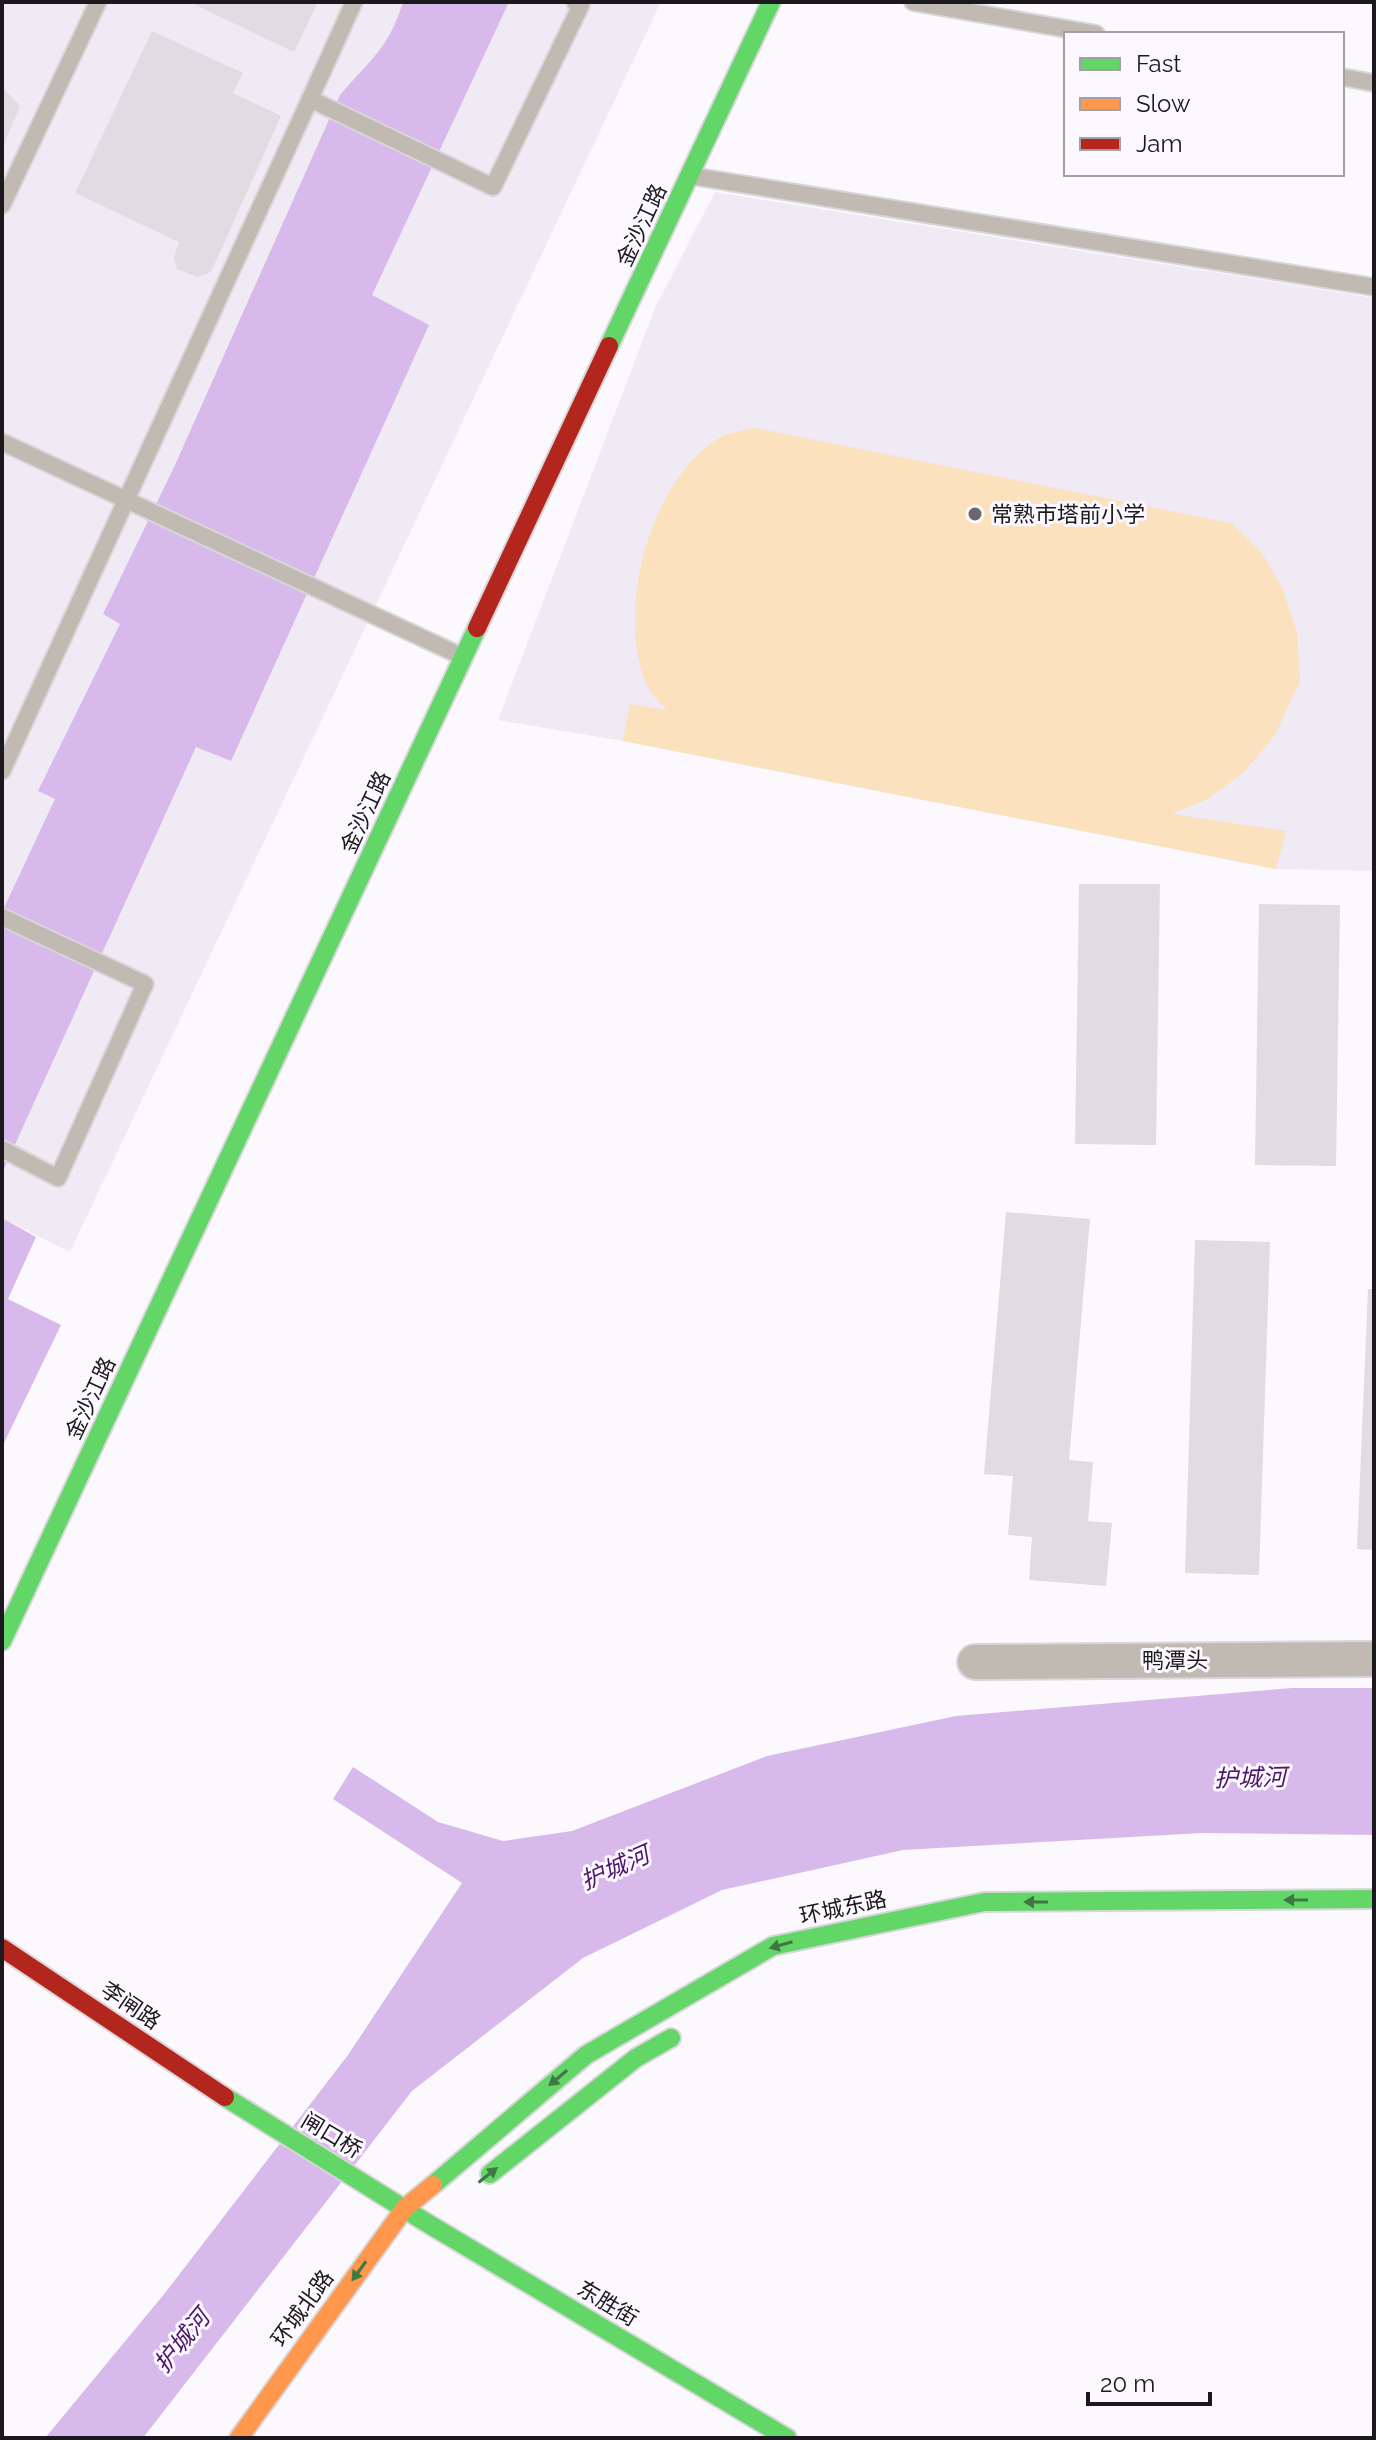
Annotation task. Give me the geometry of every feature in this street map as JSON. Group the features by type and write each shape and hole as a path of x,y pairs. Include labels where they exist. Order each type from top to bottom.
{"street":[{"name":"金沙江路","path":"2,1641 771,2"},
{"name":"鸭潭头","path":"975,1662 1374,1659"},
{"name":"环城东路","path":"405,2208 586,2055 773,1946 984,1902 1374,1899"},
{"name":"李闸路","path":"2,1948 234,2103"},
{"path":"476,2185 636,2058 691,2026"},
{"name":"闸口桥","path":"234,2103 405,2208"},
{"name":"东胜街","path":"405,2208 428,2225 787,2438"},
{"name":"环城北路","path":"239,2438 405,2208"}],"lane":[{"path":"2,205 98,2"},
{"path":"2,771 354,2"},
{"path":"310,99 493,187 581,5 575,2"},
{"path":"913,2 1085,32"},
{"path":"1344,77 1374,83"},
{"path":"690,176 1374,287"},
{"path":"2,442 464,657"},
{"path":"2,917 145,984 58,1178 2,1149"}],"shaded area":[{"path":"2,2 661,2 70,1252 2,1218"},
{"name":"常熟市塔前小学","path":"715,192 1374,298 1374,871 1276,869 623,741 498,720 655,308"},
{"path":"754,428 1231,523 1262,553 1283,590 1297,632 1300,681 1275,735 1243,773 1208,799 1172,814 1286,831 1276,869 623,741 630,704 667,710 647,686 638,656 635,622 637,586 657,516 694,458 723,436"}],"water":[{"path":"403,2 509,2 372,295 429,325 231,761 196,747 2,1173 2,912 55,799 38,791 120,624 103,614 175,465 340,95 385,42"},
{"path":"2,1218 36,1237 8,1299 61,1325 2,1447"},
{"name":"护城河","path":"1292,1688 1374,1688 1374,1835 1202,1833 903,1850 722,1890 583,1958 412,2091 143,2438 45,2438 165,2293 348,2055 462,1883 333,1799 353,1767 438,1822 503,1841 572,1831 767,1756 956,1716"}],"building":[{"path":"189,2 318,2 294,52"},
{"path":"152,31 243,73 233,93 281,116 211,272 197,277 177,269 174,257 179,242 75,193"},
{"path":"2,87 20,106 2,149"},
{"path":"1079,884 1160,884 1156,1145 1075,1144"},
{"path":"1259,904 1340,905 1336,1166 1255,1165"},
{"path":"1006,1212 1090,1219 1069,1460 1093,1462 1088,1521 1112,1523 1106,1586 1029,1580 1032,1537 1008,1535 1013,1476 984,1474"},
{"path":"1195,1240 1270,1242 1259,1575 1185,1573"},
{"path":"1368,1289 1374,1289 1374,1550 1357,1549"}],"traffic: fast":[{"path":"609,346 771,2"},
{"path":"2,1641 477,628"},
{"path":"433,2185 586,2055 773,1946 984,1902 1374,1899"},
{"path":"490,2174 636,2058 671,2038"},
{"path":"225,2097 427,2223 787,2438"}],"traffic: slow":[{"path":"239,2438 405,2208 433,2185"}],"traffic: jam":[{"path":"477,628 609,346"},
{"path":"2,1948 225,2097"}],"place":[{"name":"常熟市塔前小学","path":"975,514"}]}
